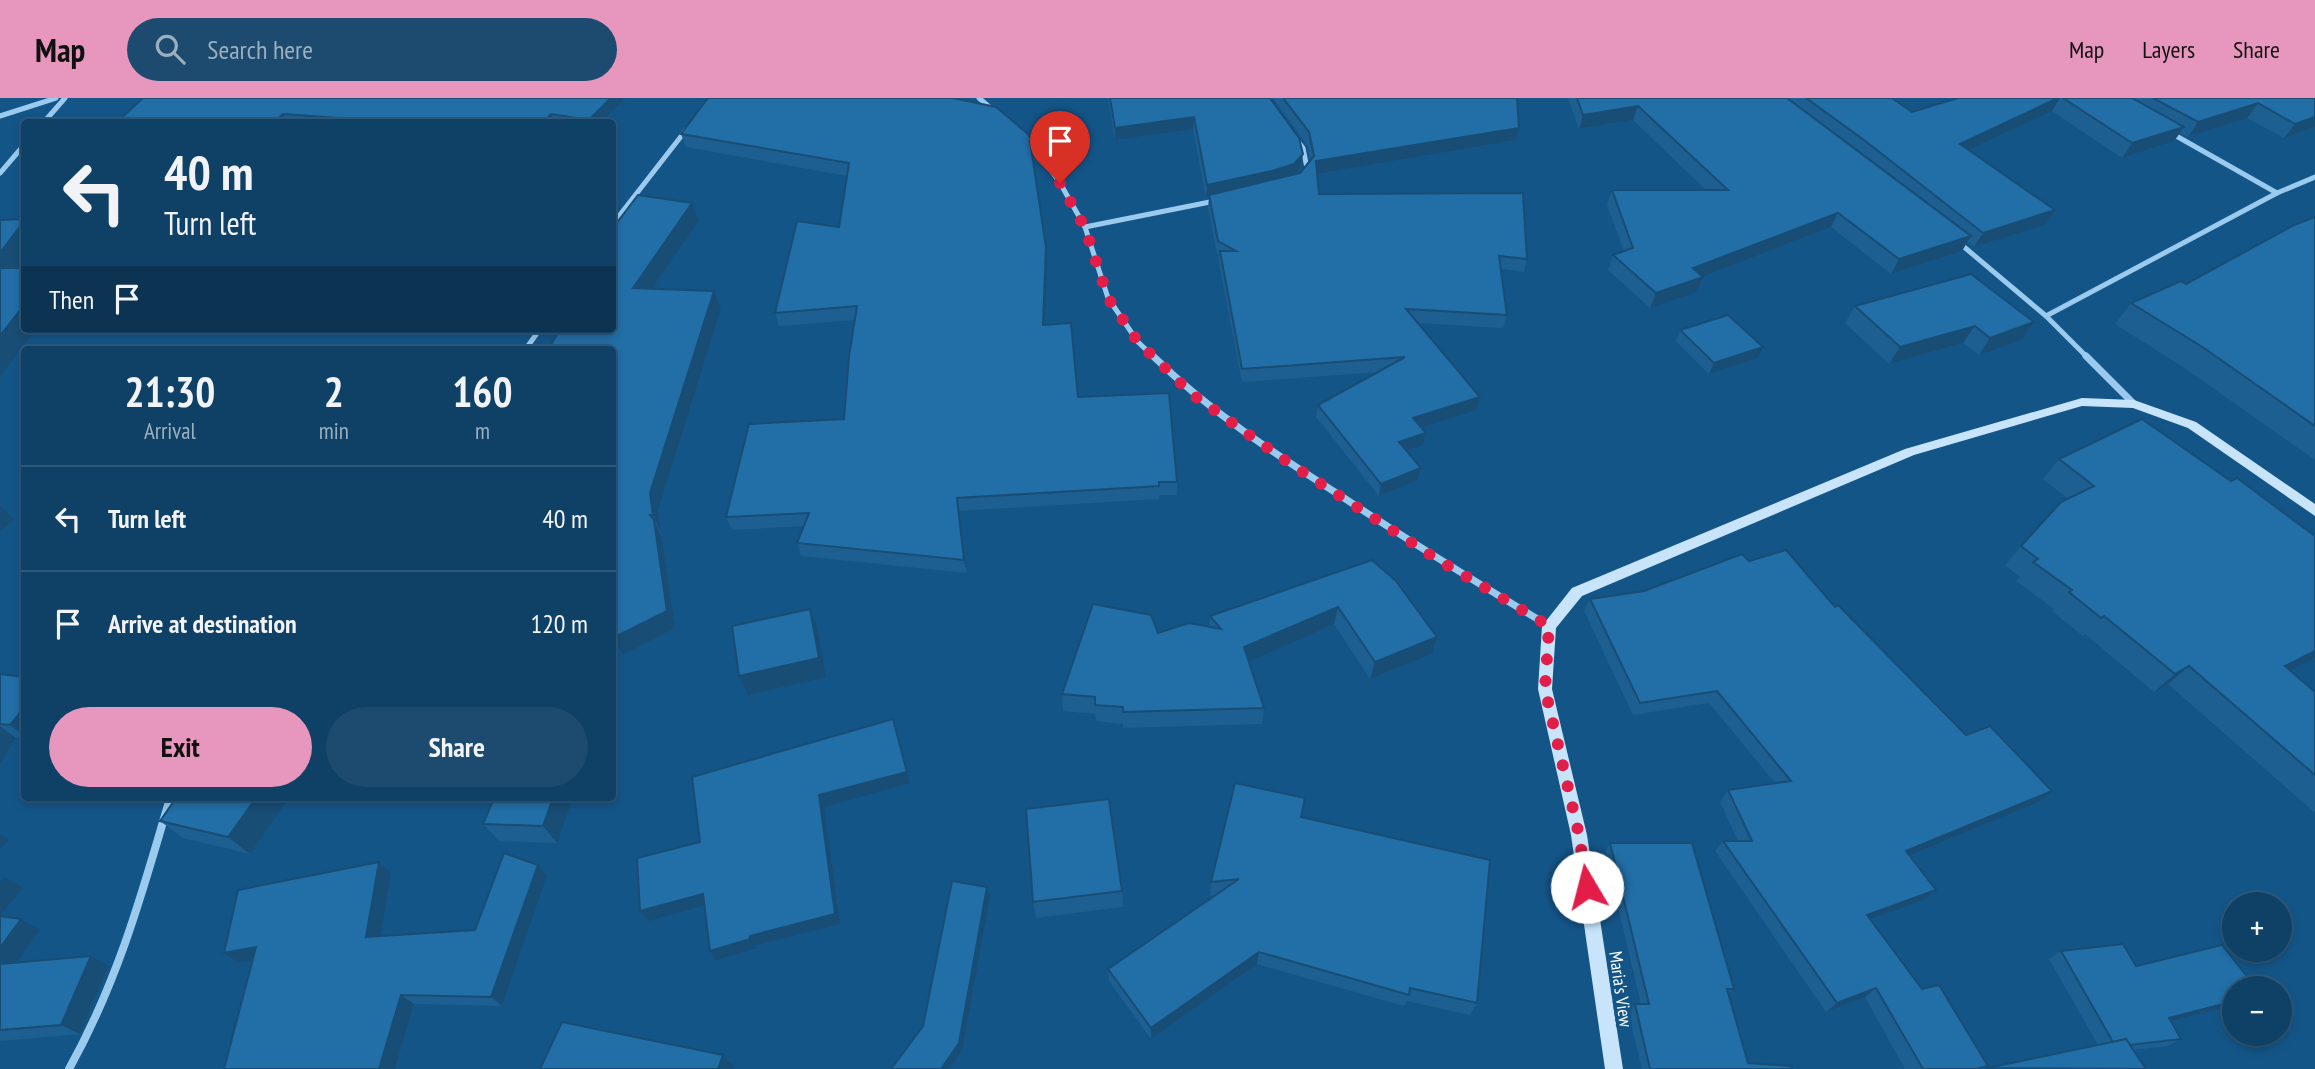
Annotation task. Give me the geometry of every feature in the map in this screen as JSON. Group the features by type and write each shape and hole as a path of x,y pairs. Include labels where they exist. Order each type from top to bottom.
{"street":[{"path":"0,116 56,98"},
{"path":"47,119 65,98"},
{"path":"979,98 997,113"},
{"path":"616,220 694,122"},
{"path":"1290,130 1303,148 1307,168 1296,181"},
{"path":"2169,132 2277,193"},
{"path":"1024,136 1060,183 1085,228 1108,298 1138,342 1193,395 1289,463 1440,561 1549,626 1577,592 1910,452 2082,402 2134,404 2192,425 2315,511"},
{"path":"0,173 21,148"},
{"path":"2046,316 2277,193 2315,177"},
{"path":"1085,228 1219,200"},
{"path":"1954,239 2046,316 2134,404"},
{"name":"Maria's View","path":"1549,626 1545,689 1579,835 1614,1069"},
{"path":"69,1069 91,1030 125,948 169,801"}],"building":[{"path":"143,98 611,98 590,119 551,114 547,119 352,119 283,114 278,119 120,119"},
{"path":"708,98 953,98 996,107 1028,134 1034,143 1030,141 1046,247 1043,325 1071,323 1078,397 1169,393 1177,482 1159,482 1159,486 957,498 964,560 797,543 809,513 726,517 749,424 844,419 849,356 857,306 775,313 797,221 839,227 849,163 681,134"},
{"path":"1110,98 1270,98 1299,138 1303,154 1294,164 1207,185 1194,117 1115,128"},
{"path":"1283,98 1517,98 1519,128 1316,161 1319,194 1523,193 1527,259 1499,256 1507,315 1406,309 1480,397 1413,418 1426,433 1399,442 1421,468 1381,484 1318,405 1405,357 1242,369 1220,251 1236,251 1218,241 1209,195 1300,173 1314,156 1309,132"},
{"path":"1577,98 1787,98 1971,236 1899,259 1838,213 1693,268 1703,277 1656,293 1613,255 1633,248 1612,190 1728,190 1638,106 1583,115"},
{"path":"1806,98 1892,98 1912,112 1958,98 2058,98 1960,144 2055,210 1983,233"},
{"path":"2063,98 2132,98 2184,127 2132,143"},
{"path":"2153,98 2315,98 2315,117 2295,124 2258,103 2198,122"},
{"path":"638,195 692,203 633,288 714,291 650,493 653,515 650,515 654,520 667,611 616,636 616,346 550,346 558,333 616,333 616,224"},
{"path":"2315,217 2315,426 2204,348 2131,303 2181,281 2186,284 2294,225"},
{"path":"21,219 21,225 0,253 0,220"},
{"path":"0,268 21,268 21,309 0,336"},
{"path":"1971,274 2034,322 1990,338 1975,326 1900,347 1855,306"},
{"path":"1728,315 1763,347 1714,363 1680,330"},
{"path":"2142,419 2231,481 2237,478 2315,536 2315,651 2285,666 2315,692 2315,775 2189,666 2175,674 2104,616 2101,618 2069,592 2072,590 2033,562 2038,559 2021,546 2061,502 2094,486 2059,459"},
{"path":"1786,550 1835,607 1838,605 1966,735 1990,726 2052,791 1906,851 1936,890 1867,915 1922,989 1939,985 1988,1066 1976,1069 1923,1069 1876,988 1837,1003 1723,841 1752,841 1728,790 1791,781 1717,691 1640,703 1590,599 1644,591 1742,554 1749,561"},
{"path":"1372,560 1396,581 1437,637 1375,662 1338,607 1244,647 1264,708 1123,712 1123,707 1095,705 1095,697 1062,694 1093,604 1151,615 1158,633 1189,623 1221,629 1210,616"},
{"path":"810,609 819,658 739,676 732,626"},
{"path":"0,674 21,677 21,712 10,725 0,724"},
{"path":"893,719 907,772 819,795 835,914 750,936 750,939 710,951 703,894 640,911 637,858 700,842 692,777"},
{"path":"1235,783 1305,798 1301,817 1490,860 1477,1003 1410,988 1409,995 1259,952 1151,1028 1108,969 1239,879 1211,882"},
{"path":"1109,799 1122,891 1033,902 1026,809"},
{"path":"174,801 254,801 228,837 160,821"},
{"path":"493,801 552,801 543,826 483,824"},
{"path":"1610,843 1692,843 1734,989 1727,989 1748,1063 1791,1066 1792,1069 1650,1069 1635,1004 1649,1004"},
{"path":"504,853 538,865 491,997 401,995 379,1069 224,1069 256,947 224,953 238,890 379,862 366,937 475,930"},
{"path":"952,881 987,887 959,1043 941,1069 891,1069 923,1026"},
{"path":"0,916 21,919 0,948"},
{"path":"2123,944 2136,966 2222,945 2222,962 2236,962 2247,976 2222,976 2222,1004 2169,1018 2181,1039 2130,1045 2126,1039 2113,1042 2061,951"},
{"path":"91,956 61,1025 0,1030 0,964"},
{"path":"562,1022 723,1055 718,1069 540,1069"},
{"path":"2126,1039 2146,1069 1988,1068"}],"route":[{"path":"1060,183 1085,228 1108,298 1138,342 1193,395 1289,463 1440,561 1549,626 1545,689 1579,835 1587,887"}]}
